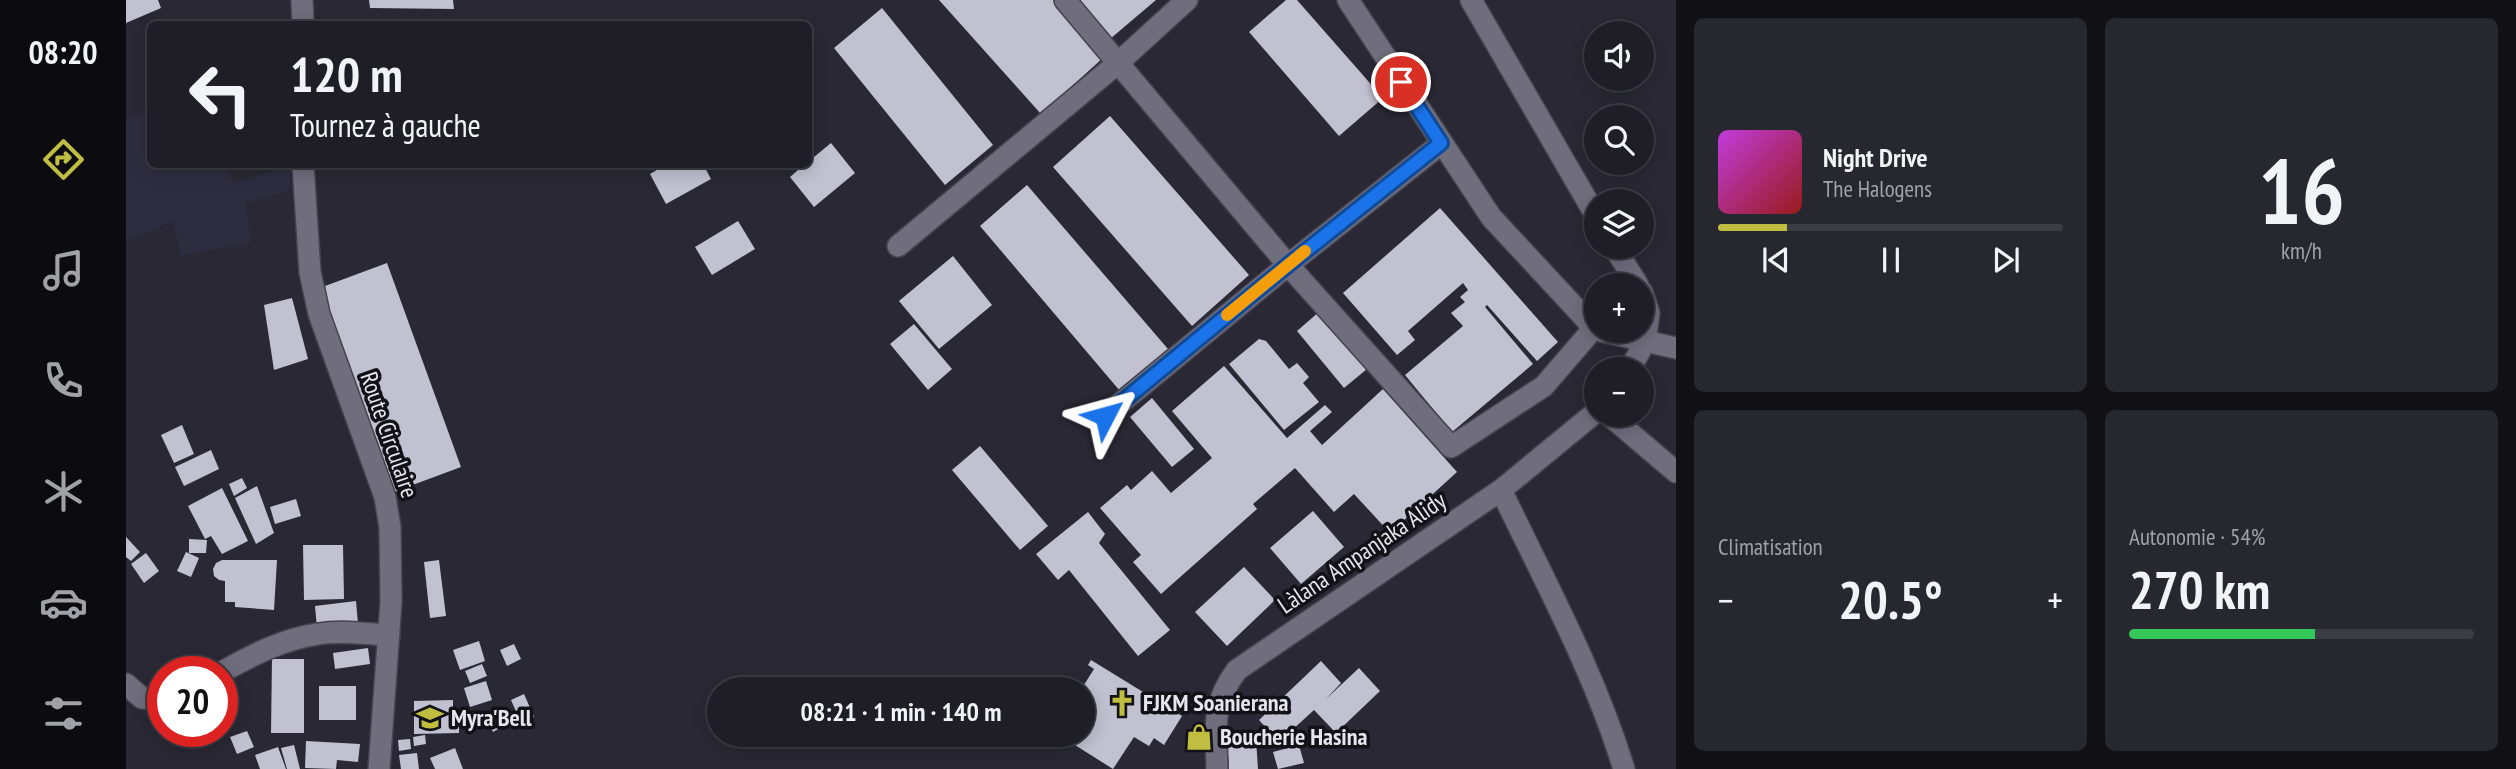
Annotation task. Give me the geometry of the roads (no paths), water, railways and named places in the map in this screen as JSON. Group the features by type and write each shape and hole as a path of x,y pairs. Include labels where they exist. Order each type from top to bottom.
{"street":[{"path":"302,0 303,21"},
{"path":"1065,0 1288,265 1451,447 1544,386 1585,343"},
{"path":"898,246 1118,63 1188,0"},
{"path":"1348,0 1491,217 1584,316"},
{"path":"1471,0 1584,195"},
{"path":"1105,416 1441,143"},
{"name":"Route Circulaire","path":"303,168 309,261 319,314 385,497 390,527 391,602 379,769"},
{"path":"1651,343 1676,348"},
{"name":"Làlana Ampanjaka Alidy","path":"1217,769 1218,701 1237,670 1501,490 1584,422"},
{"path":"1623,427 1676,471"},
{"path":"1501,490 1562,612 1612,730 1624,769"},
{"path":"238,663 260,650 320,633 389,635"},
{"path":"126,684 133,693 147,698"}],"place":[{"name":"FJKM Soanierana","path":"1122,703"},
{"name":"Myra'Bell","path":"430,718"},
{"name":"Boucherie Hasina","path":"1199,737"}]}
